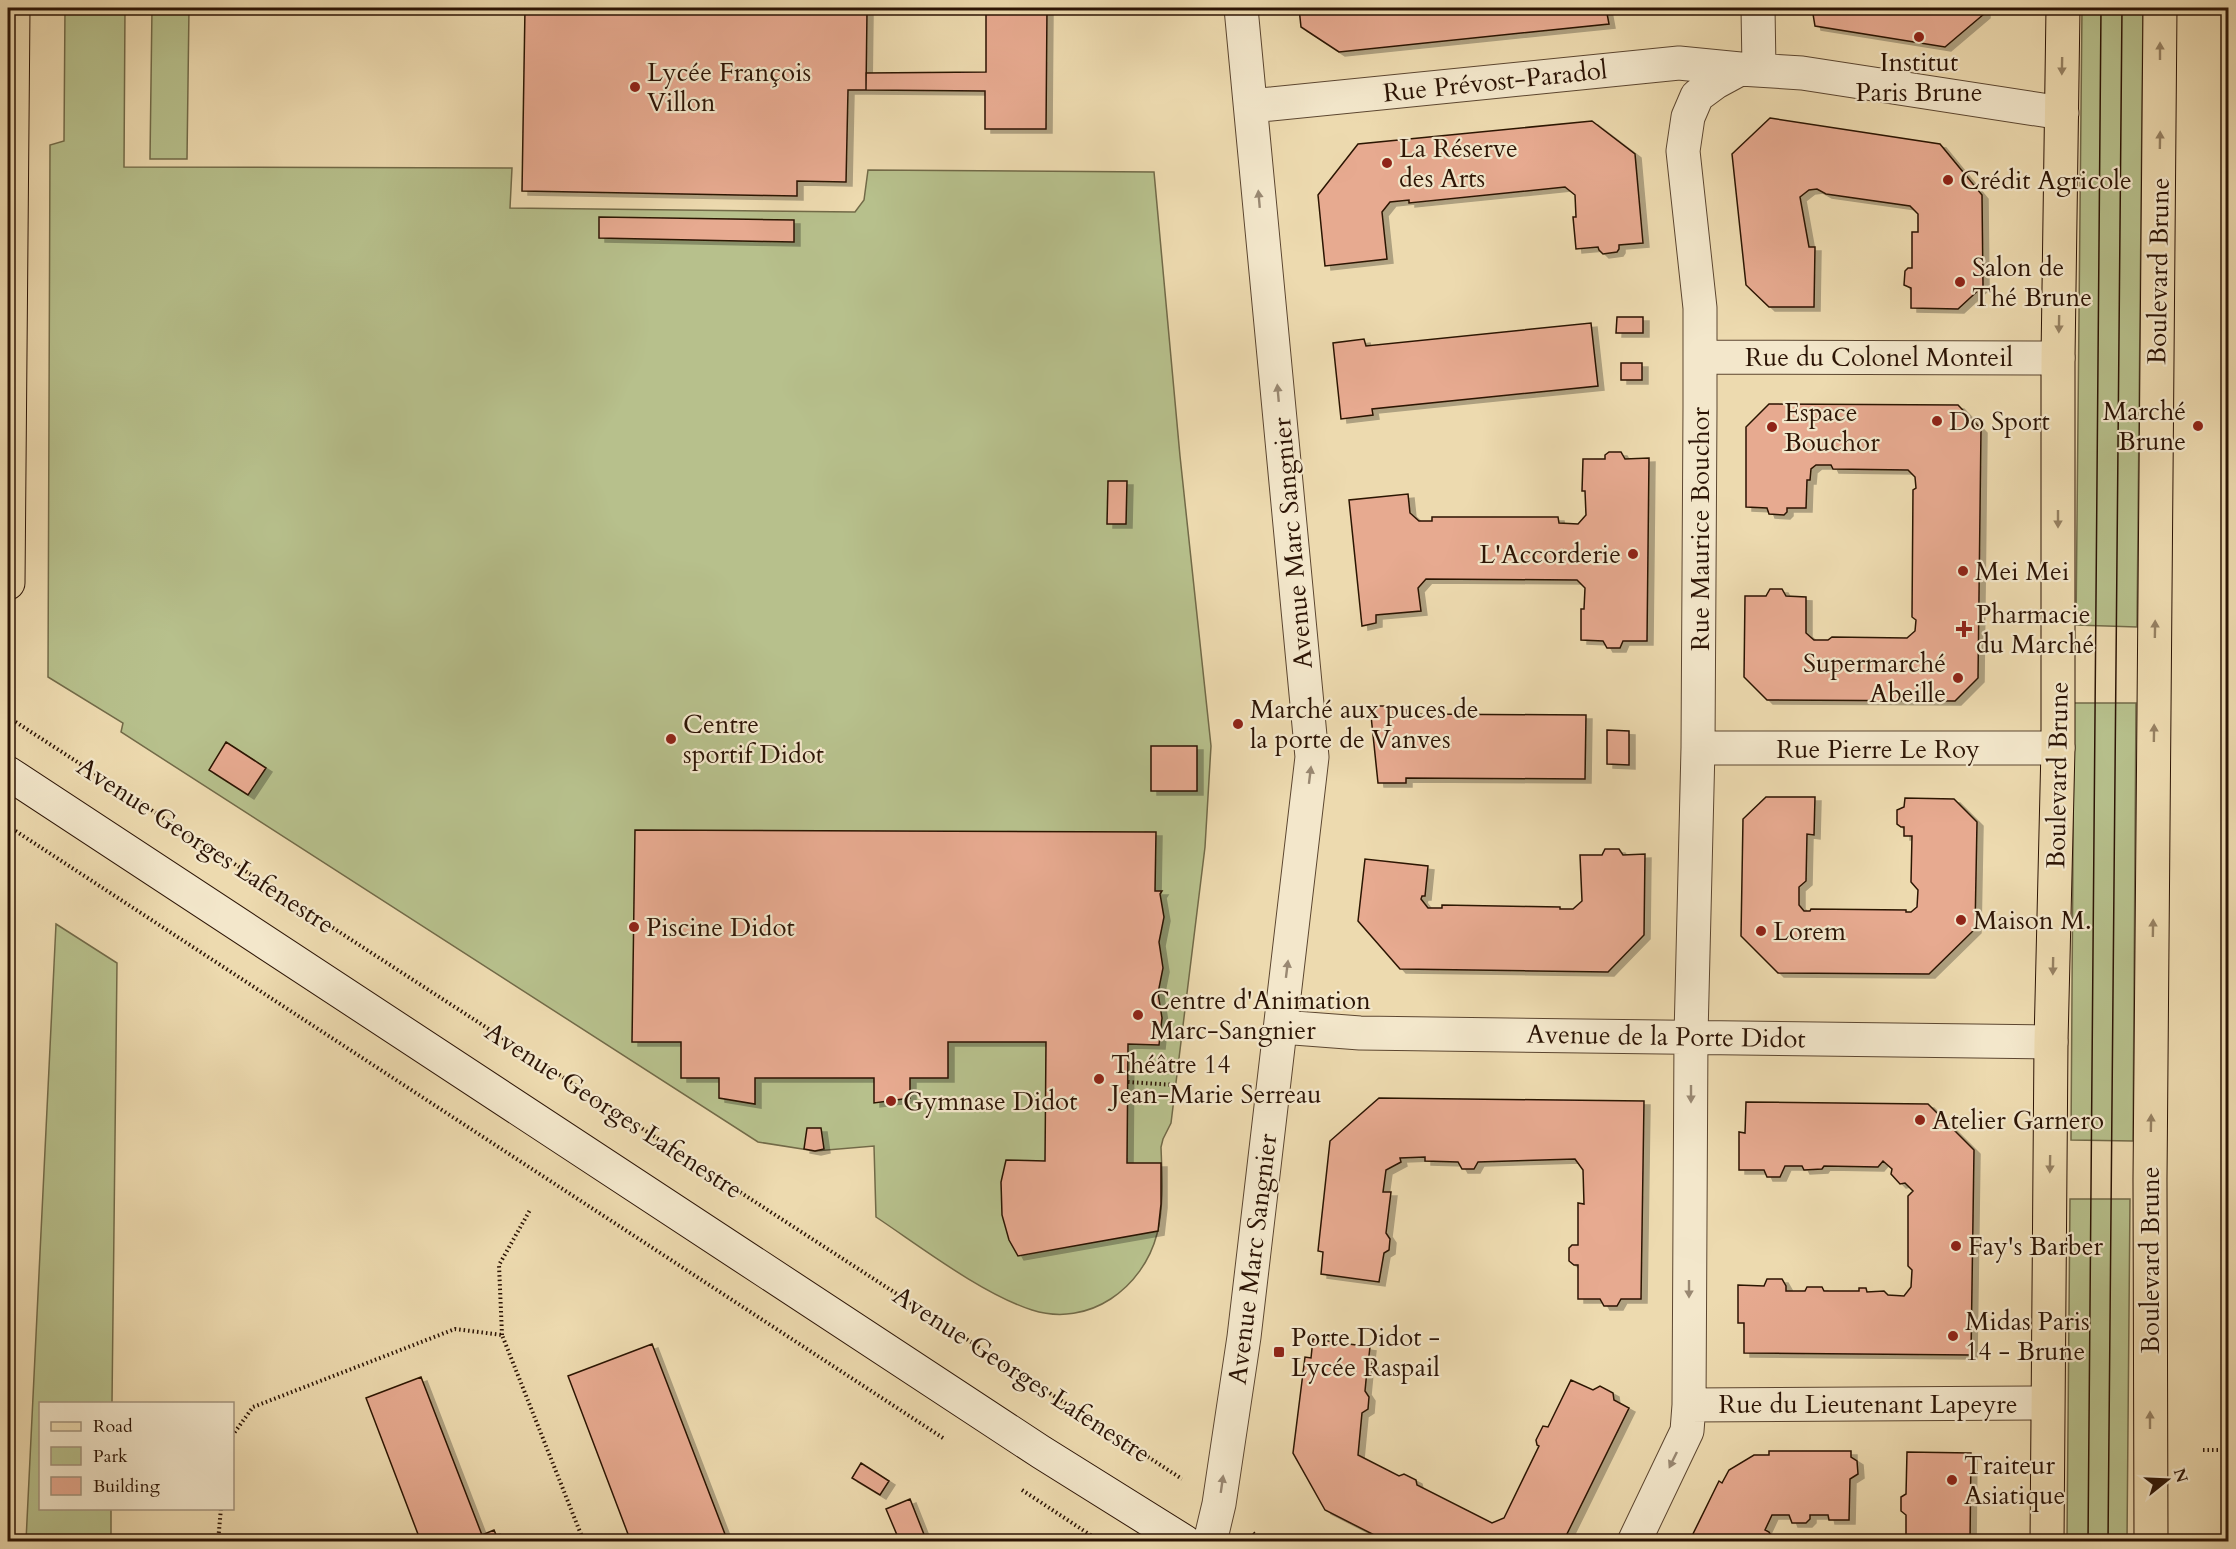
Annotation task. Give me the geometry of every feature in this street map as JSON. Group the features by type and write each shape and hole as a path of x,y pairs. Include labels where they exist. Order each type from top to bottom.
{"main road":[{"path":"8,583 13,8"},
{"name":"Boulevard Brune","path":"2047,1542 2051,1042 2058,748 2058,358 2063,8"},
{"name":"Boulevard Brune","path":"2151,1542 2150,1191 2160,8"}],"street":[{"name":"Avenue Marc Sangnier","path":"1210,1542 1219,1504 1244,1337 1312,757 1241,8"},
{"path":"1749,69 1758,8"},
{"name":"Rue Prévost-Paradol","path":"1251,106 1679,63 1802,73 2062,113"},
{"name":"Rue Maurice Bouchor","path":"1634,1542 1687,1431 1689,1405 1691,1036 1698,748 1700,308 1683,151 1688,117 1697,96 1716,82 1749,69"},
{"name":"Rue du Colonel Monteil","path":"1700,357 2058,358"},
{"name":"Rue Pierre Le Roy","path":"1698,748 2058,748"},
{"name":"Avenue Georges Lafenestre","path":"8,773 1041,1452 1185,1542"},
{"name":"Avenue de la Porte Didot","path":"1281,1027 1360,1033 2051,1042"},
{"name":"Rue du Lieutenant Lapeyre","path":"1689,1405 2048,1403"}],"path":[{"name":"Avenue Georges Lafenestre","path":"8,717 1219,1504"},
{"path":"8,826 950,1443"},
{"path":"1128,1082 1176,1085"},
{"path":"530,1210 499,1265 502,1335 584,1542"},
{"path":"234,1433 253,1407 455,1329 502,1335"},
{"path":"2204,1450 2229,1450"},
{"path":"1020,1489 1101,1542"},
{"path":"218,1542 221,1510"}],"green space":[{"name":"Centre sportif Didot","path":"65,8 125,8 124,167 512,168 510,208 855,212 864,200 868,170 1154,172 1180,456 1211,746 1205,847 1171,1123 1161,1147 1161,1213 1150,1254 1140,1271 1126,1287 1111,1299 1093,1308 1074,1313 1053,1314 1032,1310 993,1293 876,1217 874,1146 815,1151 758,1142 121,732 123,723 48,677 50,145 64,141"},
{"path":"152,8 189,8 187,159 150,159"},
{"path":"2082,8 2143,8 2137,627 2076,625"},
{"path":"2074,703 2136,703 2133,1141 2071,1140"},
{"path":"56,924 117,963 112,1402 39,1402 39,1510 111,1510 111,1541 26,1541"},
{"path":"2070,1199 2130,1199 2127,1541 2067,1541"}],"building":[{"path":"525,8 867,12 866,90 848,90 846,182 797,181 797,196 522,191"},
{"path":"986,8 1047,8 1046,129 985,129 985,91 866,90 866,73 986,72"},
{"path":"1299,8 1606,8 1609,24 1339,52 1301,27"},
{"name":"Institut Paris Brune","path":"1812,8 1984,8 1984,14 1945,47 1815,26"},
{"path":"1770,118 1940,144 1982,195 1983,286 1958,309 1911,308 1911,288 1904,285 1905,271 1912,268 1912,232 1918,232 1918,214 1910,206 1826,194 1817,189 1809,190 1800,197 1809,247 1815,247 1814,307 1769,307 1746,285 1732,154"},
{"path":"1592,121 1635,154 1643,243 1619,245 1617,252 1603,254 1598,247 1576,249 1573,217 1576,217 1575,195 1565,187 1409,203 1409,200 1390,202 1382,212 1387,259 1325,266 1318,195 1358,144"},
{"path":"599,217 794,220 794,242 599,238"},
{"path":"1617,317 1643,317 1643,333 1616,333"},
{"path":"1591,323 1598,386 1372,409 1373,415 1341,419 1333,343 1364,339 1366,346"},
{"path":"1621,363 1642,363 1642,380 1621,380"},
{"path":"1769,404 1958,405 1981,429 1978,678 1955,701 1767,700 1744,677 1745,596 1766,596 1770,589 1782,589 1786,596 1806,597 1806,633 1814,640 1828,640 1832,637 1907,638 1915,631 1916,620 1912,617 1915,477 1908,470 1833,469 1831,465 1816,465 1811,469 1810,480 1807,480 1806,508 1787,508 1784,515 1769,514 1767,508 1746,507 1746,427"},
{"path":"1609,452 1621,452 1625,459 1649,458 1647,641 1623,641 1620,648 1607,648 1603,641 1581,640 1581,609 1584,609 1585,588 1577,580 1426,579 1418,588 1421,611 1376,615 1376,623 1362,626 1349,500 1408,494 1410,513 1419,521 1432,521 1432,517 1558,517 1559,523 1578,524 1586,515 1585,491 1582,491 1583,459 1605,459 1605,455"},
{"path":"1108,481 1127,481 1126,524 1107,524"},
{"path":"1370,706 1406,706 1407,714 1586,715 1585,779 1406,778 1406,783 1378,783"},
{"path":"1607,730 1629,731 1629,765 1607,764"},
{"path":"226,742 266,768 248,795 209,770"},
{"path":"1151,746 1197,746 1197,791 1151,791"},
{"path":"1766,797 1815,797 1814,835 1807,834 1806,881 1799,887 1799,905 1804,911 1811,909 1906,910 1906,912 1911,912 1917,907 1918,890 1911,882 1912,836 1904,836 1904,827 1897,824 1897,810 1904,807 1905,798 1954,799 1977,822 1975,929 1929,974 1778,973 1741,936 1743,819"},
{"path":"635,830 1156,832 1155,891 1162,891 1160,894 1164,917 1159,942 1163,968 1158,993 1162,1018 1159,1045 1128,1044 1127,1163 1161,1163 1161,1204 1158,1231 1018,1256 1009,1240 1002,1215 1001,1182 1006,1160 1045,1161 1046,1042 948,1042 948,1078 910,1078 910,1098 874,1103 874,1078 755,1078 755,1104 719,1098 719,1078 681,1078 681,1042 632,1042"},
{"path":"1605,849 1619,849 1623,855 1645,854 1644,935 1608,972 1400,969 1358,921 1365,859 1428,866 1425,896 1421,899 1428,908 1442,908 1442,905 1573,909 1582,901 1580,855 1602,855"},
{"path":"1379,1098 1644,1101 1641,1299 1621,1299 1617,1306 1604,1306 1600,1299 1578,1299 1578,1265 1569,1261 1569,1248 1572,1245 1578,1245 1578,1203 1584,1204 1583,1170 1575,1159 1478,1162 1474,1169 1462,1169 1458,1162 1425,1161 1425,1157 1400,1158 1401,1162 1386,1170 1383,1192 1391,1192 1386,1233 1390,1239 1389,1250 1384,1253 1379,1282 1321,1274 1323,1252 1318,1251 1330,1141"},
{"path":"1746,1102 1928,1104 1974,1150 1971,1355 1744,1353 1744,1323 1738,1323 1738,1285 1764,1286 1767,1279 1782,1279 1786,1291 1805,1291 1807,1287 1822,1287 1824,1291 1859,1291 1859,1288 1866,1288 1867,1292 1884,1291 1888,1295 1904,1296 1911,1287 1912,1270 1908,1266 1908,1196 1913,1191 1905,1183 1900,1184 1891,1174 1892,1169 1883,1161 1878,1167 1824,1166 1822,1169 1804,1170 1802,1166 1785,1166 1780,1177 1767,1177 1764,1170 1739,1170 1739,1132 1745,1133"},
{"path":"807,1128 821,1128 824,1149 815,1151 804,1149"},
{"path":"1313,1339 1370,1347 1368,1364 1372,1364 1371,1371 1367,1370 1365,1391 1369,1397 1368,1409 1362,1413 1358,1455 1399,1476 1404,1474 1416,1480 1417,1485 1492,1523 1504,1518 1539,1446 1536,1440 1543,1426 1548,1427 1571,1380 1593,1390 1600,1386 1613,1393 1614,1400 1629,1408 1563,1542 1388,1542 1325,1510 1293,1453 1305,1357 1311,1358"},
{"path":"652,1344 728,1542 631,1542 568,1376"},
{"path":"421,1377 482,1535 494,1530 499,1542 421,1542 366,1398"},
{"path":"1769,1451 1851,1451 1851,1457 1857,1461 1858,1474 1850,1479 1849,1520 1829,1520 1828,1515 1810,1515 1806,1523 1792,1523 1789,1515 1772,1515 1765,1530 1772,1537 1769,1542 1689,1542 1719,1481 1722,1483 1729,1470 1754,1455 1769,1455"},
{"path":"1907,1452 1971,1453 1970,1542 1906,1542 1906,1515 1901,1511 1901,1497 1906,1494"},
{"path":"861,1463 889,1481 880,1495 852,1478"},
{"path":"910,1499 927,1542 900,1542 886,1509"}],"tram line":[{"path":"2088,1542 2101,8"},
{"path":"2108,1542 2122,8"}],"place":[{"name":"Institut Paris Brune","path":"1919,37"},
{"name":"Lycée François Villon","path":"635,87"},
{"name":"La Réserve des Arts","path":"1387,163"},
{"name":"Crédit Agricole","path":"1948,180"},
{"name":"Salon de Thé Brune","path":"1960,282"},
{"name":"Do Sport","path":"1937,421"},
{"name":"Marché Brune","path":"2198,426"},
{"name":"Espace Bouchor","path":"1772,427"},
{"name":"L'Accorderie","path":"1633,554"},
{"name":"Mei Mei","path":"1963,571"},
{"name":"Pharmacie du Marché","path":"1964,629"},
{"name":"Supermarché Abeille","path":"1958,678"},
{"name":"Marché aux puces de la porte de Vanves","path":"1238,724"},
{"name":"Centre sportif Didot","path":"671,739"},
{"name":"Maison M.","path":"1961,920"},
{"name":"Piscine Didot","path":"634,927"},
{"name":"Lorem","path":"1761,931"},
{"name":"Centre d'Animation Marc-Sangnier","path":"1138,1015"},
{"name":"Théâtre 14 Jean-Marie Serreau","path":"1099,1079"},
{"name":"Gymnase Didot","path":"891,1101"},
{"name":"Atelier Garnero","path":"1920,1120"},
{"name":"Fay's Barber","path":"1956,1246"},
{"name":"Midas Paris 14 - Brune","path":"1953,1336"},
{"name":"Porte Didot - Lycée Raspail","path":"1279,1352"},
{"name":"Traiteur Asiatique","path":"1952,1480"}]}
